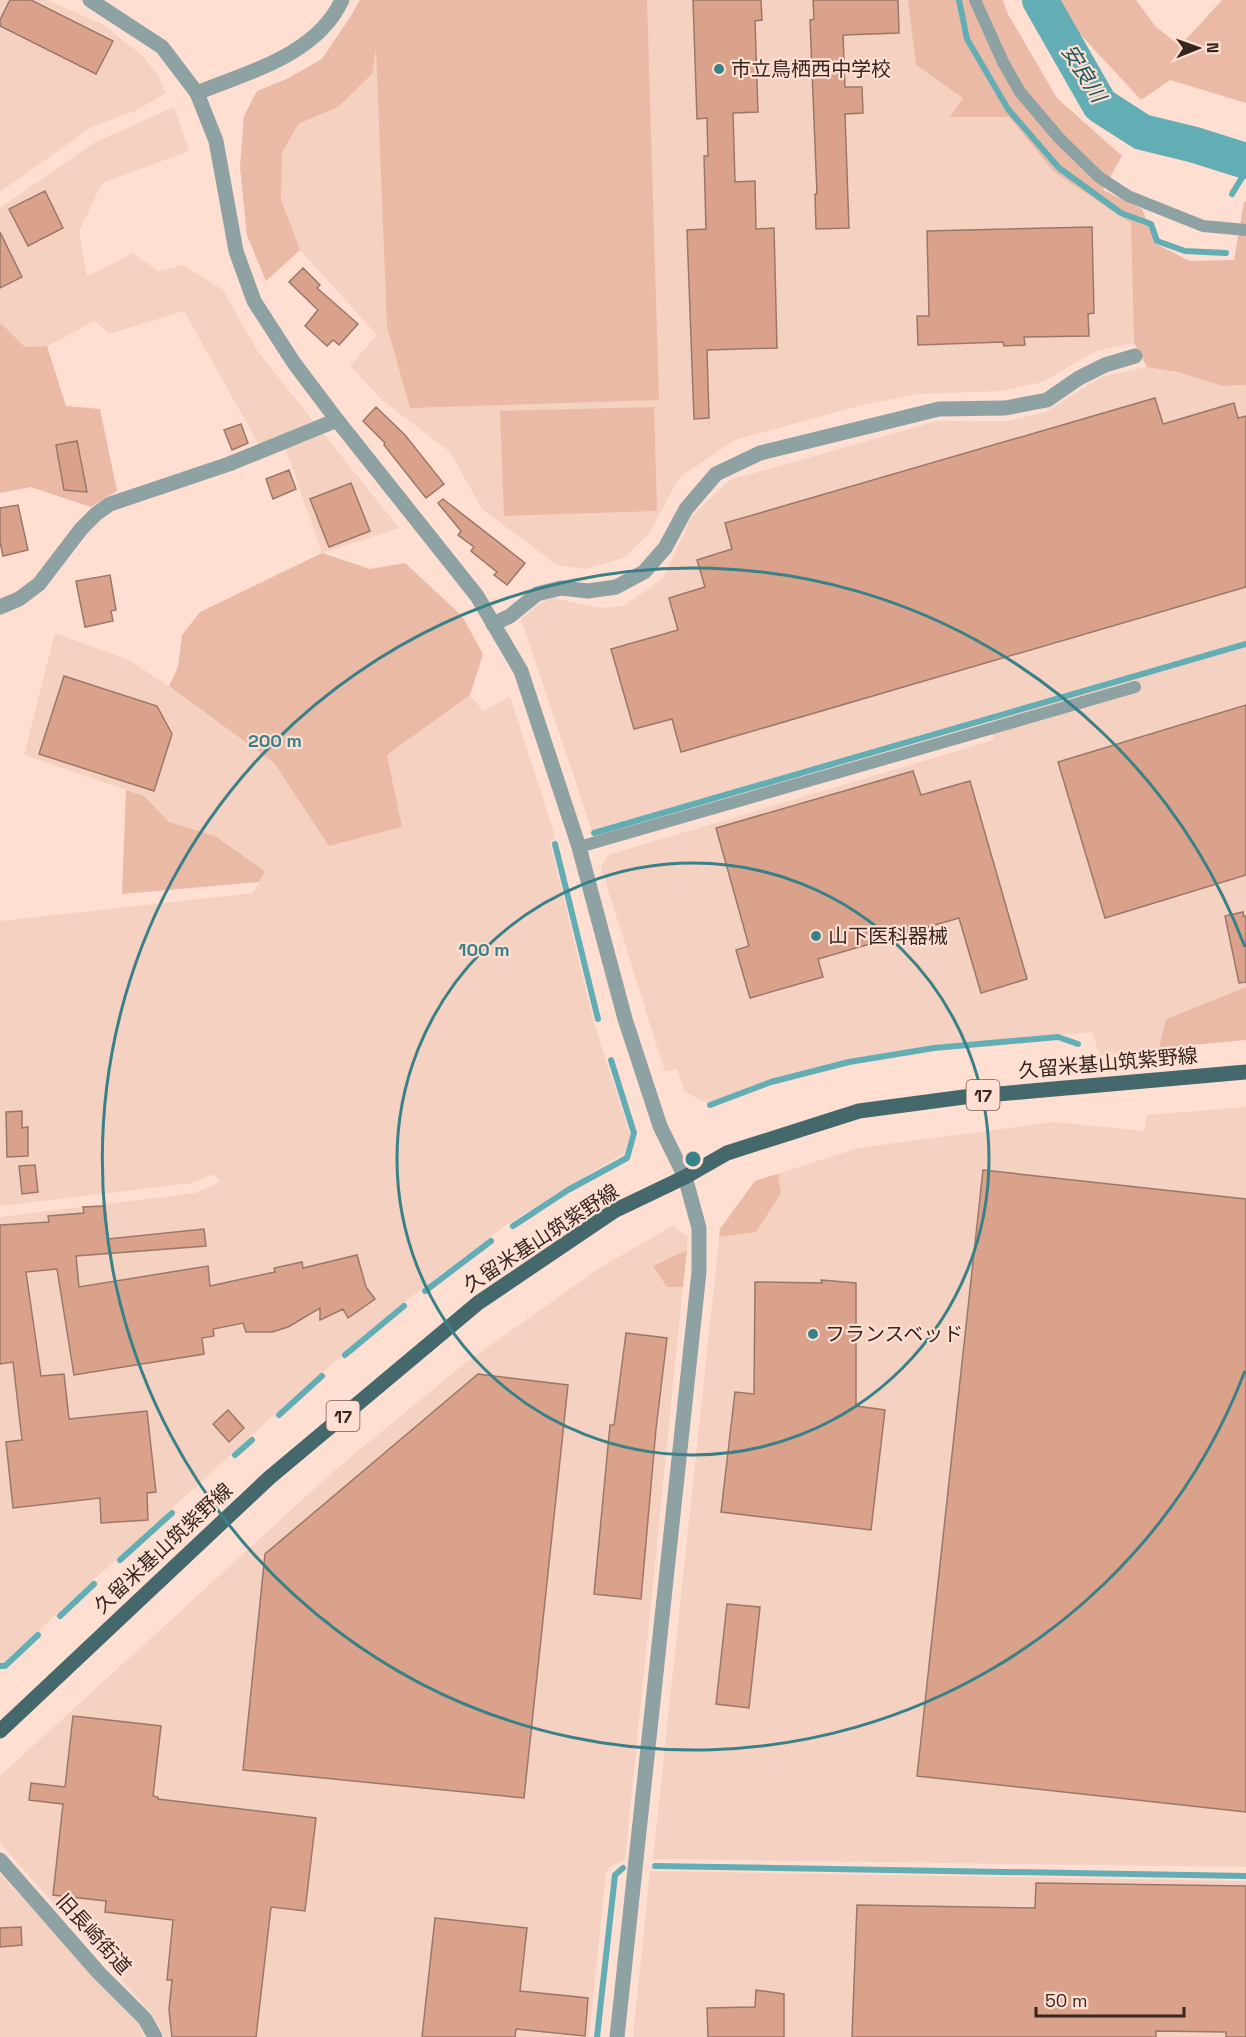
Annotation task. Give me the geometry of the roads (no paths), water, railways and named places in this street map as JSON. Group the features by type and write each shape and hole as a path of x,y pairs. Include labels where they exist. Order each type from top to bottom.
{"main road":[{"name":"久留米基山筑紫野線","path":"0,1731 269,1478 478,1303 614,1211 727,1154 859,1111 964,1097 1246,1072"}],"street":[{"path":"90,0 162,47 197,93 216,141 236,251 254,301 294,363 337,420 477,596 521,671 579,847 625,1019 660,1126 685,1177 699,1228 699,1272 617,2037"},
{"path":"197,93 288,55 321,30 338,9 342,0"},
{"path":"493,624 510,616 537,594 561,588 588,591 616,587 644,572 665,548 686,509 716,474 760,453 939,409 1005,408 1047,400 1079,378 1105,365 1135,356"},
{"path":"0,607 19,599 39,584 81,529 110,504 229,464 337,420"},
{"name":"旧長崎街道","path":"0,1860 99,1973 145,2019 155,2037"}],"lane":[{"path":"975,0 1003,62 1020,92 1059,138 1099,177 1128,196 1203,226 1246,230"},
{"path":"579,847 1135,687"}],"waterway":[{"path":"959,0 967,39 1008,109 1059,168 1121,213 1151,224 1157,241 1185,251 1226,253"},
{"name":"安良川","path":"1040,0 1100,105 1142,132 1246,161"},
{"path":"1232,194 1246,171"},
{"path":"594,833 1246,644"},
{"path":"555,844 598,1019"},
{"path":"710,1105 771,1082 849,1062 934,1048 1058,1037 1078,1044"},
{"path":"513,1226 568,1190 627,1158 634,1133 611,1060"},
{"path":"425,1291 491,1241"},
{"path":"345,1355 404,1306"},
{"path":"279,1415 322,1376"},
{"path":"235,1455 252,1440"},
{"path":"120,1560 172,1513"},
{"path":"60,1616 94,1584"},
{"path":"0,1666 5,1666 38,1635"},
{"path":"655,1866 1246,1876"},
{"path":"597,2037 615,1875 623,1868"}],"place":[{"name":"市立鳥栖西中学校","path":"719,69"},
{"name":"山下医科器械","path":"816,936"},
{"name":"フランスベッド","path":"813,1334"}]}
